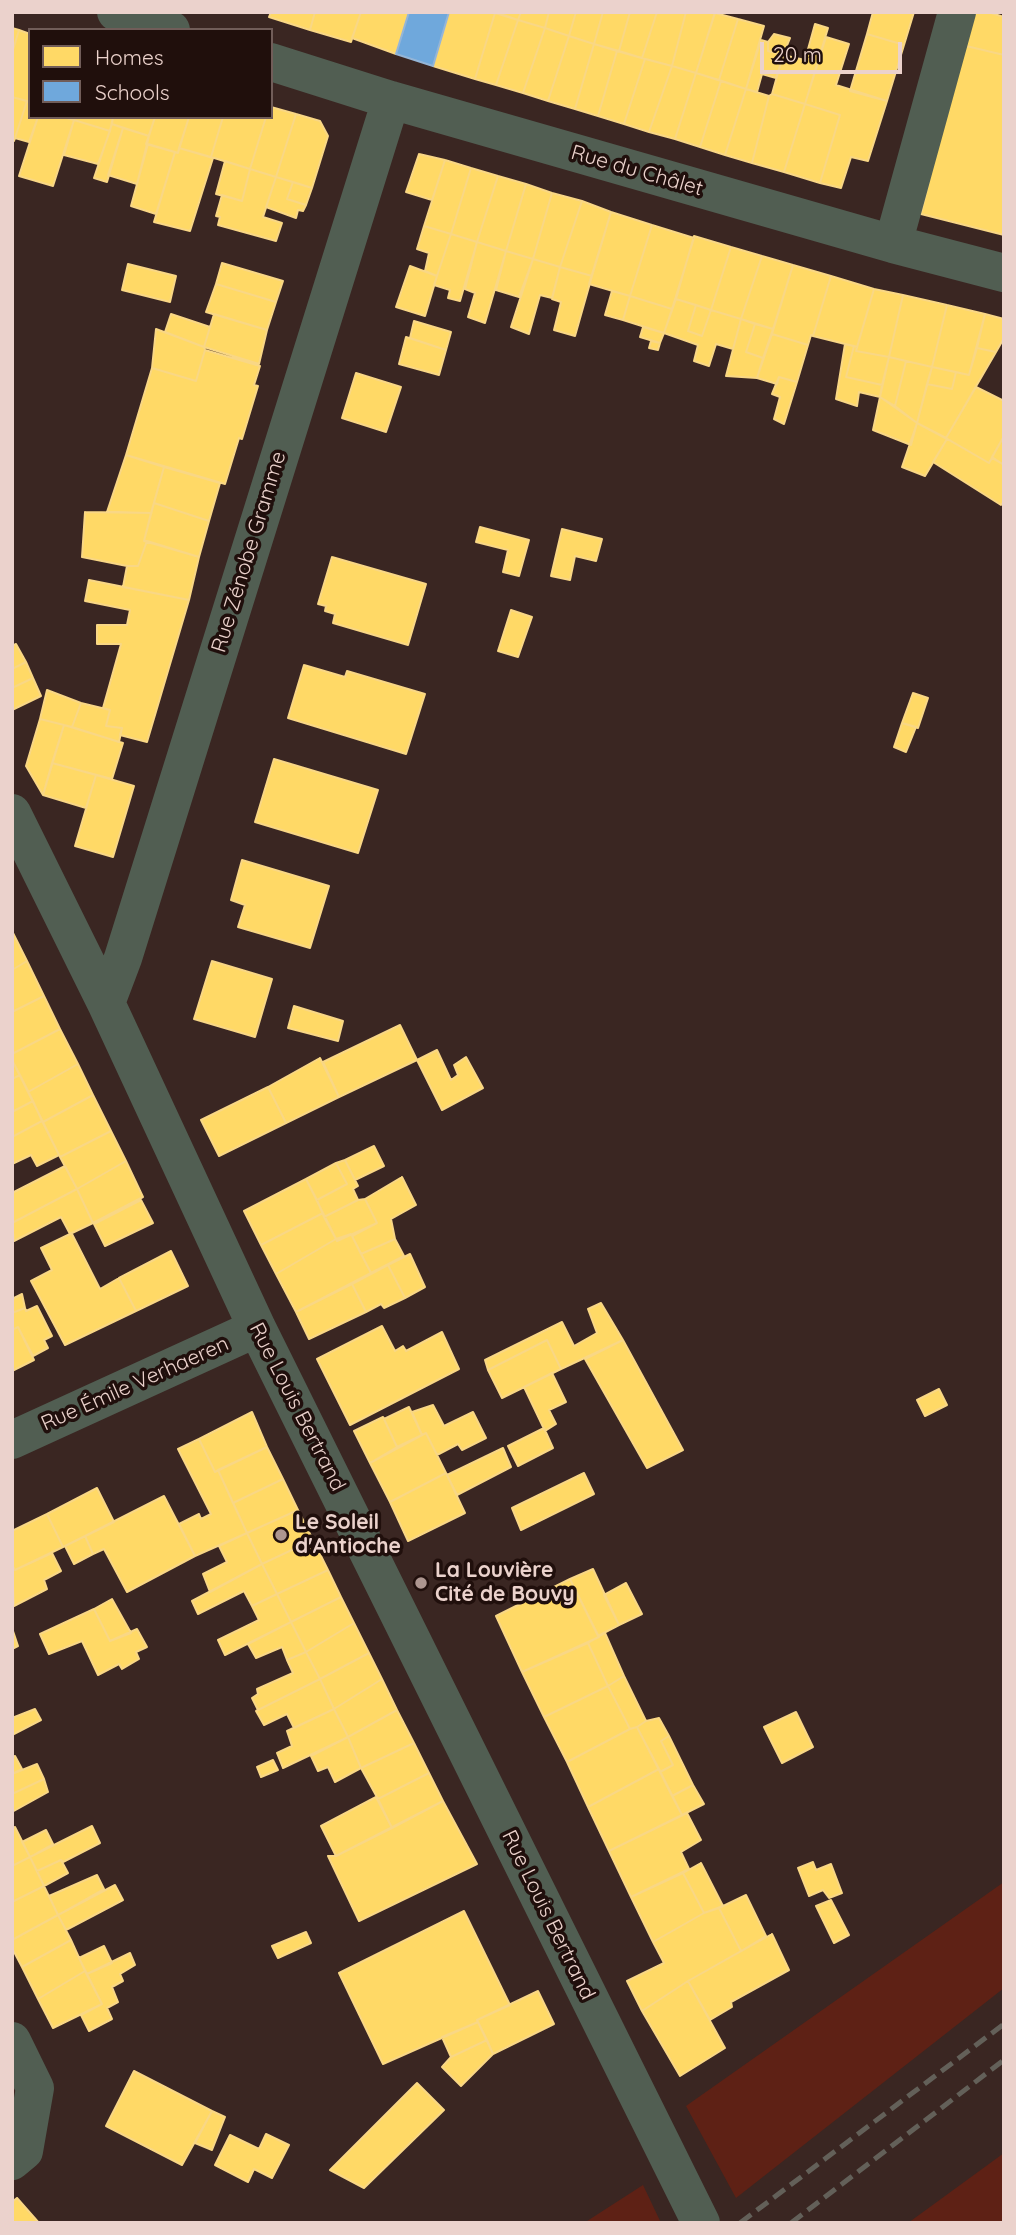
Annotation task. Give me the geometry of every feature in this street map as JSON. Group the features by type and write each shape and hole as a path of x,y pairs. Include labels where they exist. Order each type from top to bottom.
{"street":[{"path":"116,12 165,28"},
{"path":"893,244 957,12"},
{"name":"Rue du Châlet","path":"273,63 391,100 893,244 1004,273"},
{"name":"Rue Zénobe Gramme","path":"106,1003 127,945 391,100"},
{"name":"Rue Louis Bertrand","path":"12,813 106,1003 257,1328 701,2223"},
{"name":"Rue Émile Verhaeren","path":"12,1440 257,1328"},
{"path":"12,2041 35,2088 24,2151 12,2161"}],"shaded area":[{"path":"1004,1882 1004,1988 736,2198 686,2106"},
{"path":"1004,2153 1004,2223 908,2223"},
{"path":"643,2185 661,2223 584,2223"}],"building: Homes":[{"path":"271,12 315,12 310,30 269,17"},
{"path":"315,12 361,12 351,42 310,30"},
{"path":"361,12 409,12 396,54 352,38"},
{"path":"449,12 495,13 475,79 433,66"},
{"path":"495,12 521,12 518,20"},
{"path":"521,12 549,12 545,28 518,20"},
{"path":"549,12 576,12 569,36 545,28"},
{"path":"576,12 603,12 594,44 569,36"},
{"path":"603,12 630,12 619,51 594,44"},
{"path":"630,12 657,12 642,58 619,51"},
{"path":"657,12 686,12 672,66 642,58"},
{"path":"686,12 715,12 696,73 672,66"},
{"path":"873,12 914,12 904,45 867,34"},
{"path":"974,12 988,12 1004,17 1004,55 962,45"},
{"path":"495,13 518,20 496,85 475,79"},
{"path":"715,13 738,19 719,80 696,73"},
{"path":"738,19 764,26 746,89 719,80"},
{"path":"518,20 545,28 523,93 496,85"},
{"path":"815,24 828,28 805,104 772,94 783,55 805,60"},
{"path":"12,28 19,30 12,53"},
{"path":"545,28 569,36 548,101 523,93"},
{"path":"19,30 28,33 28,101 12,97 12,53"},
{"path":"774,34 790,38 783,55 768,51 768,42"},
{"path":"867,34 904,45 887,101 850,91"},
{"path":"569,36 594,44 575,109 548,101"},
{"path":"826,37 849,44 836,85 887,101 868,161 851,157 841,188 820,183 840,115 805,104"},
{"path":"761,40 768,42 768,51 783,57 776,78 762,74 757,92 746,89"},
{"path":"594,44 617,51 598,116 575,109"},
{"path":"962,45 1004,55 1004,235 921,214"},
{"path":"617,51 645,59 624,124 598,116"},
{"path":"645,59 672,66 649,132 624,124"},
{"path":"672,66 696,73 675,139 649,132"},
{"path":"696,73 721,81 700,147 675,139"},
{"path":"721,81 746,89 725,155 700,147"},
{"path":"746,89 769,96 752,163 725,155"},
{"path":"772,94 805,104 784,172 752,163 769,96"},
{"path":"12,97 27,101 14,141 12,140"},
{"path":"28,101 28,119 37,119 29,142 15,138"},
{"path":"805,104 840,115 820,183 784,172"},
{"path":"273,108 296,114 276,177 250,169 265,119 273,119"},
{"path":"296,114 320,121 328,136 312,188 276,177"},
{"path":"37,119 74,120 53,186 19,176"},
{"path":"74,119 113,119 110,131"},
{"path":"113,119 154,119 149,136 112,124"},
{"path":"154,119 188,119 178,153 146,144"},
{"path":"188,119 222,119 211,157 179,148"},
{"path":"222,119 265,119 250,169 211,157"},
{"path":"74,120 110,131 98,164 64,155"},
{"path":"112,124 123,128 107,182 94,178"},
{"path":"123,128 149,136 137,184 108,175"},
{"path":"148,144 175,152 156,214 131,206"},
{"path":"179,148 213,158 190,231 154,222 175,152 178,153"},
{"path":"419,154 445,160 432,200 406,192"},
{"path":"445,160 471,168 451,234 424,226"},
{"path":"225,161 250,169 242,201 216,194"},
{"path":"471,168 498,176 477,242 451,234"},
{"path":"250,169 276,177 263,217 282,223 276,241 218,225 220,217 216,216 222,195 242,201"},
{"path":"498,176 526,184 506,251 477,242"},
{"path":"276,177 293,182 287,199 306,205 303,211 298,210 296,218 266,207"},
{"path":"293,182 312,188 306,205 287,199"},
{"path":"526,184 552,193 533,259 506,251"},
{"path":"552,193 582,201 560,267 533,259"},
{"path":"582,201 611,212 592,276 560,267"},
{"path":"611,212 652,225 630,296 589,284"},
{"path":"652,225 694,238 672,309 630,296"},
{"path":"424,226 451,234 437,276 425,271 429,253 417,249"},
{"path":"451,234 477,242 460,301 448,298 450,290 434,285"},
{"path":"694,236 731,247 711,310 676,299"},
{"path":"477,242 506,251 485,323 468,317 475,293 465,289"},
{"path":"731,247 762,256 741,319 711,310"},
{"path":"506,251 533,259 519,297 496,290"},
{"path":"762,256 793,265 773,329 741,319"},
{"path":"533,259 560,267 552,298 540,295 529,334 511,327"},
{"path":"222,263 283,281 276,302 216,284"},
{"path":"128,264 176,276 170,302 122,290"},
{"path":"793,265 831,276 808,345 772,334"},
{"path":"410,266 437,276 425,316 396,307"},
{"path":"560,267 592,276 575,336 554,330 561,302 552,299"},
{"path":"831,276 874,289 857,347 813,336"},
{"path":"216,284 276,302 267,330 206,312"},
{"path":"874,289 903,295 889,357 856,351"},
{"path":"612,291 630,296 623,320 605,315"},
{"path":"903,295 947,305 932,367 889,357"},
{"path":"630,296 672,309 664,333 623,320"},
{"path":"676,299 696,305 688,331 702,336 711,310 741,319 733,349 716,344 709,366 694,361 698,345 664,333"},
{"path":"696,305 711,310 702,336 688,331"},
{"path":"947,305 985,314 969,375 932,367"},
{"path":"171,314 210,327 204,347 165,332"},
{"path":"214,314 267,330 259,364 204,347"},
{"path":"985,314 1004,319 1004,338 996,352 977,348"},
{"path":"741,319 755,324 746,352 763,358 757,378 726,376"},
{"path":"414,321 451,332 446,350 410,338"},
{"path":"755,324 773,329 763,358 746,352"},
{"path":"643,327 664,333 660,343 640,337"},
{"path":"156,329 204,347 196,381 152,368"},
{"path":"772,334 808,345 797,382 779,377 777,384 757,378"},
{"path":"406,337 446,350 439,375 399,364"},
{"path":"651,341 660,343 658,350 649,348"},
{"path":"845,344 854,346 846,377 882,385 880,397 859,392 857,406 836,399"},
{"path":"854,346 857,347 856,351 889,357 882,385 846,377"},
{"path":"977,348 996,352 946,438 917,423 927,384 952,389 956,372 969,375"},
{"path":"205,350 260,366 254,385 258,386 225,484 126,455 152,368 196,381"},
{"path":"889,357 906,361 895,406 880,397"},
{"path":"906,361 932,367 917,423 895,406"},
{"path":"932,367 956,372 952,389 927,384"},
{"path":"356,373 401,387 386,432 342,418"},
{"path":"779,377 797,382 784,424 774,419 780,397 772,394"},
{"path":"976,387 1004,401 1004,436 989,463 946,438"},
{"path":"880,397 917,423 911,445 873,430"},
{"path":"917,423 947,439 925,476 902,467"},
{"path":"1004,436 1004,465 992,457"},
{"path":"947,439 989,463 992,458 1004,465 1004,501 1001,505 933,462"},
{"path":"126,455 164,467 151,513 107,512"},
{"path":"164,467 220,483 209,521 154,503"},
{"path":"154,503 209,521 199,557 144,541"},
{"path":"85,512 151,513 144,541 147,541 138,566 82,557"},
{"path":"480,527 529,540 519,576 503,572 508,550 476,542"},
{"path":"562,529 602,539 596,561 575,556 570,580 551,576"},
{"path":"147,541 199,557 189,600 123,587 127,566 138,566"},
{"path":"332,557 426,584 408,645 333,623 335,614 325,611 326,606 318,604"},
{"path":"89,580 189,600 147,742 120,735 122,728 106,726 110,710 103,708 121,644 97,644 97,625 127,625 130,610 85,601"},
{"path":"511,610 532,617 518,657 498,651"},
{"path":"16,644 26,662 12,669 12,646"},
{"path":"26,662 33,678 12,688 12,669"},
{"path":"304,665 345,677 347,671 425,694 406,754 288,718"},
{"path":"33,678 41,696 12,710 12,688"},
{"path":"47,690 81,703 72,727 40,719"},
{"path":"913,693 928,698 918,728 902,723"},
{"path":"81,703 110,710 106,726 122,728 119,742 72,727"},
{"path":"40,719 64,725 43,795 26,766"},
{"path":"902,723 916,727 906,752 894,747"},
{"path":"64,725 123,743 112,779 52,763"},
{"path":"274,759 378,790 358,853 255,822"},
{"path":"52,763 96,775 86,808 43,795"},
{"path":"96,775 134,786 113,857 75,846"},
{"path":"242,860 329,886 310,948 238,927 245,905 231,900"},
{"path":"12,931 27,961 12,970"},
{"path":"27,961 44,996 12,1012 12,970"},
{"path":"212,961 272,979 255,1037 194,1019"},
{"path":"44,996 60,1029 12,1054 12,1012"},
{"path":"294,1006 343,1021 338,1041 288,1028"},
{"path":"400,1025 417,1060 339,1097 323,1062"},
{"path":"60,1029 78,1064 28,1092 12,1060 12,1054"},
{"path":"437,1050 451,1080 458,1075 454,1065 466,1057 483,1088 442,1110 417,1060"},
{"path":"320,1058 339,1097 286,1123 268,1087"},
{"path":"12,1060 20,1075 12,1079"},
{"path":"78,1064 93,1095 43,1122 28,1092"},
{"path":"20,1075 33,1101 12,1112 12,1079"},
{"path":"268,1087 286,1123 219,1156 201,1120"},
{"path":"93,1095 111,1131 60,1157 43,1122"},
{"path":"33,1101 42,1121 12,1137 12,1112"},
{"path":"42,1121 59,1155 37,1166 31,1155 12,1164 12,1137"},
{"path":"111,1131 126,1161 77,1189 60,1157"},
{"path":"374,1146 384,1166 355,1180 345,1160"},
{"path":"345,1160 358,1186 353,1189 358,1200 324,1217 317,1200 347,1184 336,1163"},
{"path":"126,1161 143,1197 93,1223 77,1189"},
{"path":"336,1163 347,1184 317,1200 306,1179"},
{"path":"65,1166 77,1189 12,1223 12,1193"},
{"path":"402,1177 416,1205 391,1219 395,1239 361,1254 352,1236 377,1223 365,1199"},
{"path":"306,1179 323,1213 261,1245 244,1211"},
{"path":"77,1189 93,1223 70,1234 61,1217 14,1241 12,1223"},
{"path":"365,1199 377,1223 337,1241 324,1217"},
{"path":"141,1200 153,1223 105,1246 94,1224"},
{"path":"323,1213 336,1239 276,1274 261,1245"},
{"path":"70,1234 100,1289 119,1278 136,1311 65,1345 31,1281 52,1270 41,1248"},
{"path":"351,1234 371,1273 296,1312 276,1274 336,1239"},
{"path":"395,1239 404,1256 371,1273 361,1254"},
{"path":"171,1251 188,1286 136,1311 119,1278"},
{"path":"410,1254 425,1287 405,1298 388,1265"},
{"path":"388,1265 405,1298 384,1308 381,1304 366,1312 352,1284"},
{"path":"352,1284 366,1312 309,1339 296,1312"},
{"path":"22,1294 25,1308 12,1313 12,1299"},
{"path":"601,1303 623,1340 561,1369 547,1340 488,1370 485,1360 562,1322 574,1346 597,1333 588,1309"},
{"path":"37,1306 52,1336 44,1340 48,1348 33,1356 18,1327 12,1330 12,1313"},
{"path":"382,1326 395,1351 403,1346 406,1351 442,1332 459,1369 350,1425 317,1359"},
{"path":"18,1327 34,1360 12,1371 12,1330"},
{"path":"547,1340 561,1369 502,1398 488,1370"},
{"path":"623,1340 683,1450 647,1468 585,1359"},
{"path":"552,1373 566,1402 549,1410 556,1424 545,1431 524,1387"},
{"path":"939,1389 947,1405 925,1416 917,1400"},
{"path":"433,1405 444,1426 473,1412 486,1438 462,1450 458,1444 437,1455 426,1433 422,1435 412,1412"},
{"path":"409,1407 422,1435 397,1447 384,1419"},
{"path":"252,1412 267,1447 215,1472 199,1439"},
{"path":"383,1417 397,1447 370,1463 354,1431"},
{"path":"544,1428 553,1448 518,1466 508,1446"},
{"path":"426,1433 446,1473 390,1502 370,1463"},
{"path":"199,1439 215,1472 218,1470 247,1533 195,1556 179,1524 199,1514 201,1519 211,1514 178,1449"},
{"path":"267,1447 283,1479 233,1503 218,1470"},
{"path":"503,1448 511,1467 457,1495 447,1475"},
{"path":"446,1473 465,1513 408,1541 390,1502"},
{"path":"584,1473 594,1494 521,1530 512,1508"},
{"path":"283,1479 298,1510 247,1533 233,1503"},
{"path":"97,1488 114,1522 63,1547 47,1514"},
{"path":"164,1496 195,1556 127,1592 104,1549 93,1554 85,1536"},
{"path":"298,1510 313,1540 262,1564 247,1533"},
{"path":"47,1514 63,1547 15,1570 12,1565 12,1531"},
{"path":"247,1533 262,1564 210,1592 203,1574 227,1562 219,1546"},
{"path":"85,1536 93,1554 74,1564 65,1546"},
{"path":"313,1540 328,1570 277,1594 262,1564"},
{"path":"52,1553 61,1571 44,1580 47,1589 14,1606 12,1565 15,1570"},
{"path":"262,1564 277,1594 252,1606 244,1591 198,1614 192,1601"},
{"path":"593,1569 619,1625 598,1636 570,1579"},
{"path":"328,1570 341,1597 291,1622 277,1594"},
{"path":"570,1579 599,1637 522,1672 496,1616"},
{"path":"626,1583 642,1614 619,1625 604,1595"},
{"path":"277,1594 291,1622 225,1655 218,1640 259,1620 252,1606"},
{"path":"341,1597 354,1623 306,1652 291,1622"},
{"path":"112,1599 131,1633 110,1641 94,1609"},
{"path":"94,1609 110,1641 137,1629 147,1647 136,1652 139,1659 122,1669 119,1664 98,1675 82,1641 49,1654 40,1634"},
{"path":"291,1622 306,1652 287,1660 282,1647 256,1658 248,1644"},
{"path":"354,1623 369,1653 320,1679 306,1652"},
{"path":"12,1628 18,1646 12,1649"},
{"path":"605,1633 624,1676 608,1686 588,1643"},
{"path":"588,1643 608,1686 544,1717 522,1672"},
{"path":"306,1652 320,1679 258,1710 252,1698 258,1694 257,1689 293,1673 287,1660"},
{"path":"369,1653 382,1679 334,1709 320,1679"},
{"path":"624,1676 646,1721 630,1729 608,1686"},
{"path":"320,1679 334,1709 294,1728 287,1714 264,1725 256,1711"},
{"path":"382,1679 397,1710 348,1737 334,1709"},
{"path":"608,1686 630,1729 567,1762 544,1717"},
{"path":"35,1709 41,1720 12,1735 12,1718"},
{"path":"334,1709 348,1737 283,1768 277,1753 292,1746 287,1731"},
{"path":"397,1710 414,1743 361,1768 348,1737"},
{"path":"796,1712 813,1747 782,1763 764,1727"},
{"path":"659,1718 669,1736 661,1741 673,1765 660,1772 637,1727 646,1721"},
{"path":"637,1727 659,1769 588,1807 567,1762"},
{"path":"669,1736 693,1785 672,1796 660,1772 673,1765 661,1741"},
{"path":"348,1737 361,1768 335,1782 328,1767 318,1771 311,1756"},
{"path":"414,1743 429,1773 378,1799 361,1768"},
{"path":"15,1756 22,1769 12,1774 12,1757"},
{"path":"273,1760 278,1770 261,1777 257,1767"},
{"path":"37,1764 44,1779 12,1794 12,1774"},
{"path":"659,1769 682,1815 609,1851 588,1807"},
{"path":"429,1773 443,1801 392,1828 378,1799"},
{"path":"44,1779 48,1792 12,1812 12,1794"},
{"path":"693,1785 704,1804 682,1815 672,1796"},
{"path":"376,1797 392,1828 336,1856 321,1826"},
{"path":"443,1801 477,1864 359,1921 328,1856 336,1856"},
{"path":"687,1813 701,1840 681,1852 689,1869 631,1897 609,1851"},
{"path":"92,1826 100,1843 63,1862 61,1860 37,1871 30,1857"},
{"path":"15,1827 30,1857 12,1866 12,1828"},
{"path":"46,1830 53,1844 30,1857 22,1842"},
{"path":"30,1857 44,1886 12,1902 12,1866"},
{"path":"61,1860 68,1873 44,1886 37,1871"},
{"path":"813,1862 816,1870 831,1864 842,1893 829,1898 823,1890 809,1896 798,1868"},
{"path":"701,1863 723,1906 704,1913 683,1873"},
{"path":"683,1873 704,1913 653,1942 631,1897"},
{"path":"97,1875 104,1889 58,1915 49,1896"},
{"path":"115,1885 123,1900 66,1930 58,1915"},
{"path":"44,1886 58,1915 12,1940 12,1902"},
{"path":"746,1895 766,1936 741,1951 719,1908"},
{"path":"831,1900 849,1935 834,1943 816,1906"},
{"path":"719,1908 741,1951 642,2011 627,1981 664,1963 653,1942 704,1913"},
{"path":"464,1911 510,2005 383,2064 339,1973"},
{"path":"58,1915 71,1940 22,1967 12,1948 12,1940"},
{"path":"306,1932 311,1943 278,1958 272,1946"},
{"path":"772,1934 789,1970 731,2002 732,2007 710,2020 688,1981"},
{"path":"71,1940 85,1971 38,1999 22,1967"},
{"path":"104,1946 112,1963 87,1974 79,1958"},
{"path":"130,1953 135,1965 120,1974 123,1981 112,1987 118,2002 107,2008 112,2019 89,2031 81,2015 102,2004 87,1974"},
{"path":"85,1971 102,2004 53,2028 38,1999"},
{"path":"688,1981 725,2048 680,2076 642,2011"},
{"path":"538,1991 554,2024 493,2054 477,2020"},
{"path":"478,2022 487,2040 451,2057 442,2037"},
{"path":"487,2040 493,2054 461,2086 442,2067 451,2057"},
{"path":"134,2071 212,2111 182,2165 106,2126"},
{"path":"417,2083 444,2110 364,2188 330,2170"},
{"path":"212,2111 225,2117 212,2150 195,2143"},
{"path":"266,2134 289,2145 272,2178 254,2169 248,2182 215,2165 230,2135 259,2149"},
{"path":"17,2198 39,2223 12,2223 12,2202"}],"building: Schools":[{"path":"409,12 449,12 433,66 396,54"}],"railway":[{"path":"740,2223 1004,2024"},
{"path":"791,2223 1004,2060"}],"place":[{"name":"Le Soleil d'Antioche","path":"281,1535"},
{"name":"La Louvière Cité de Bouvy","path":"421,1583"}]}
